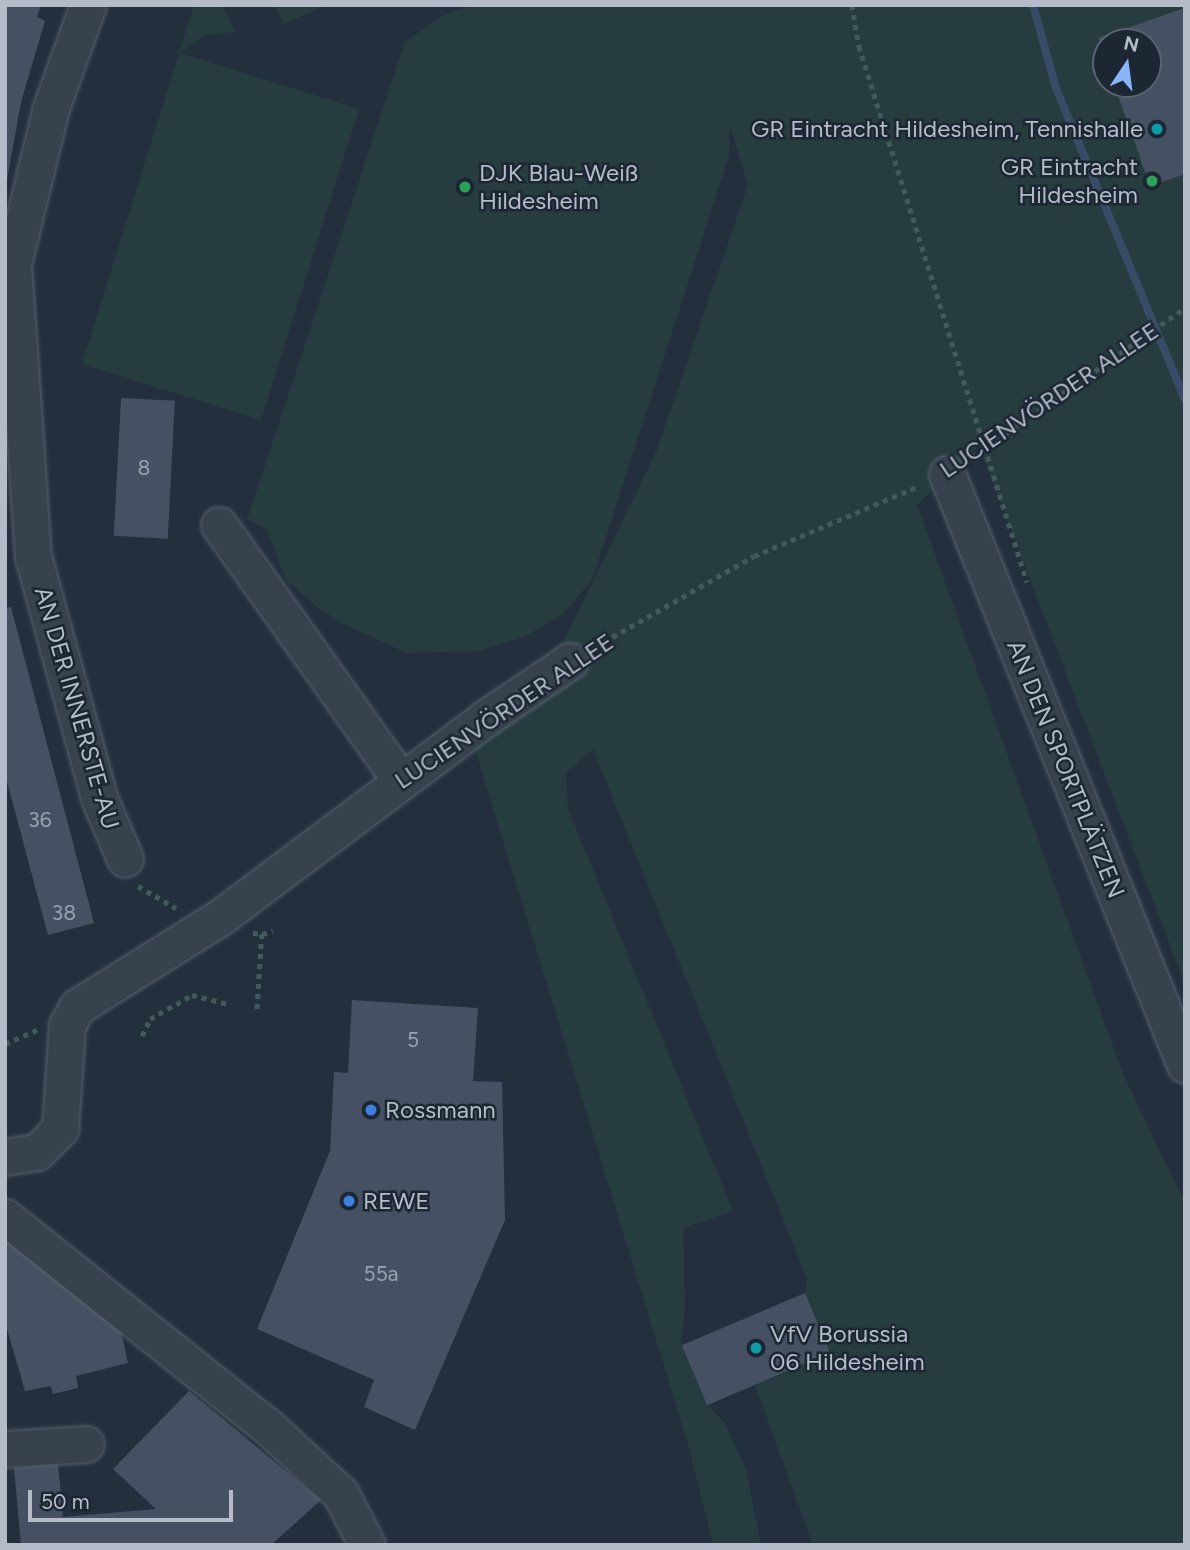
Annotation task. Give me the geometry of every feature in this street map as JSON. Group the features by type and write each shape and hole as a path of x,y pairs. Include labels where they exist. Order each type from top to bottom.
{"street":[{"name":"AN DER INNERSTE-AU","path":"88,5 51,108 13,264 19,555 99,798 131,872"},
{"name":"AN DEN SPORTPLÄTZEN","path":"947,474 1185,1065"},
{"path":"219,524 401,781"},
{"name":"LUCIENVÖRDER ALLEE","path":"5,1157 37,1152 60,1129 67,1025 77,1007 222,916 487,717 570,661"},
{"path":"5,1217 266,1425 341,1494 367,1545"},
{"path":"5,1449 86,1444"}],"path":[{"path":"852,5 859,46 987,446"},
{"name":"LUCIENVÖRDER ALLEE","path":"570,661 754,556 947,474 1185,309"},
{"path":"131,872 174,907"},
{"path":"249,933 273,930"},
{"path":"257,1011 262,933"},
{"path":"142,1036 150,1019 192,995 229,1004"}],"green space":[{"path":"194,5 222,5 235,32 204,36 180,53 359,109 261,420 82,364"},
{"path":"275,5 328,5 283,24"},
{"path":"474,5 1185,5 1185,984 979,446 917,505 1123,1074 1185,1203 1185,1545 813,1545 755,1385 830,1353 805,1293 807,1278 593,749 566,773 568,809 733,1211 683,1228 685,1310 681,1343 706,1404 725,1423 746,1470 761,1545 713,1545 688,1444 466,720 565,639 657,450 748,185 730,125 729,156 592,580 562,615 524,637 478,651 407,653 341,623 315,605 286,580 266,528 247,520 405,42 444,15"}],"building":[{"path":"5,5 41,5 37,17 45,21 21,102 7,180"},
{"name":"GR Eintracht Hildesheim, Tennishalle","path":"1185,8 1185,174 1150,186 1119,98 1162,98 1162,28 1127,28"},
{"path":"121,398 175,401 168,539 114,536"},
{"path":"11,607 94,923 48,935 5,774 5,608"},
{"path":"352,1000 478,1008 473,1081 502,1082 505,1220 415,1430 364,1407 374,1380 257,1329 330,1151 334,1072 348,1073"},
{"path":"5,1227 118,1317 128,1363 76,1376 78,1388 53,1394 51,1386 25,1391 5,1322"},
{"name":"VfV Borussia 06 Hildesheim","path":"805,1293 830,1353 707,1405 682,1345"},
{"path":"189,1391 321,1500 271,1545 21,1545 14,1468 58,1464 63,1517 156,1509 113,1469"}],"waterway":[{"path":"1033,5 1056,88 1185,399"}],"place":[{"name":"GR Eintracht Hildesheim, Tennishalle","path":"1157,129"},
{"name":"GR Eintracht Hildesheim","path":"1152,181"},
{"name":"DJK Blau-Weiß Hildesheim","path":"465,187"},
{"name":"Rossmann","path":"371,1110"},
{"name":"REWE","path":"349,1201"},
{"name":"VfV Borussia 06 Hildesheim","path":"756,1348"}]}
